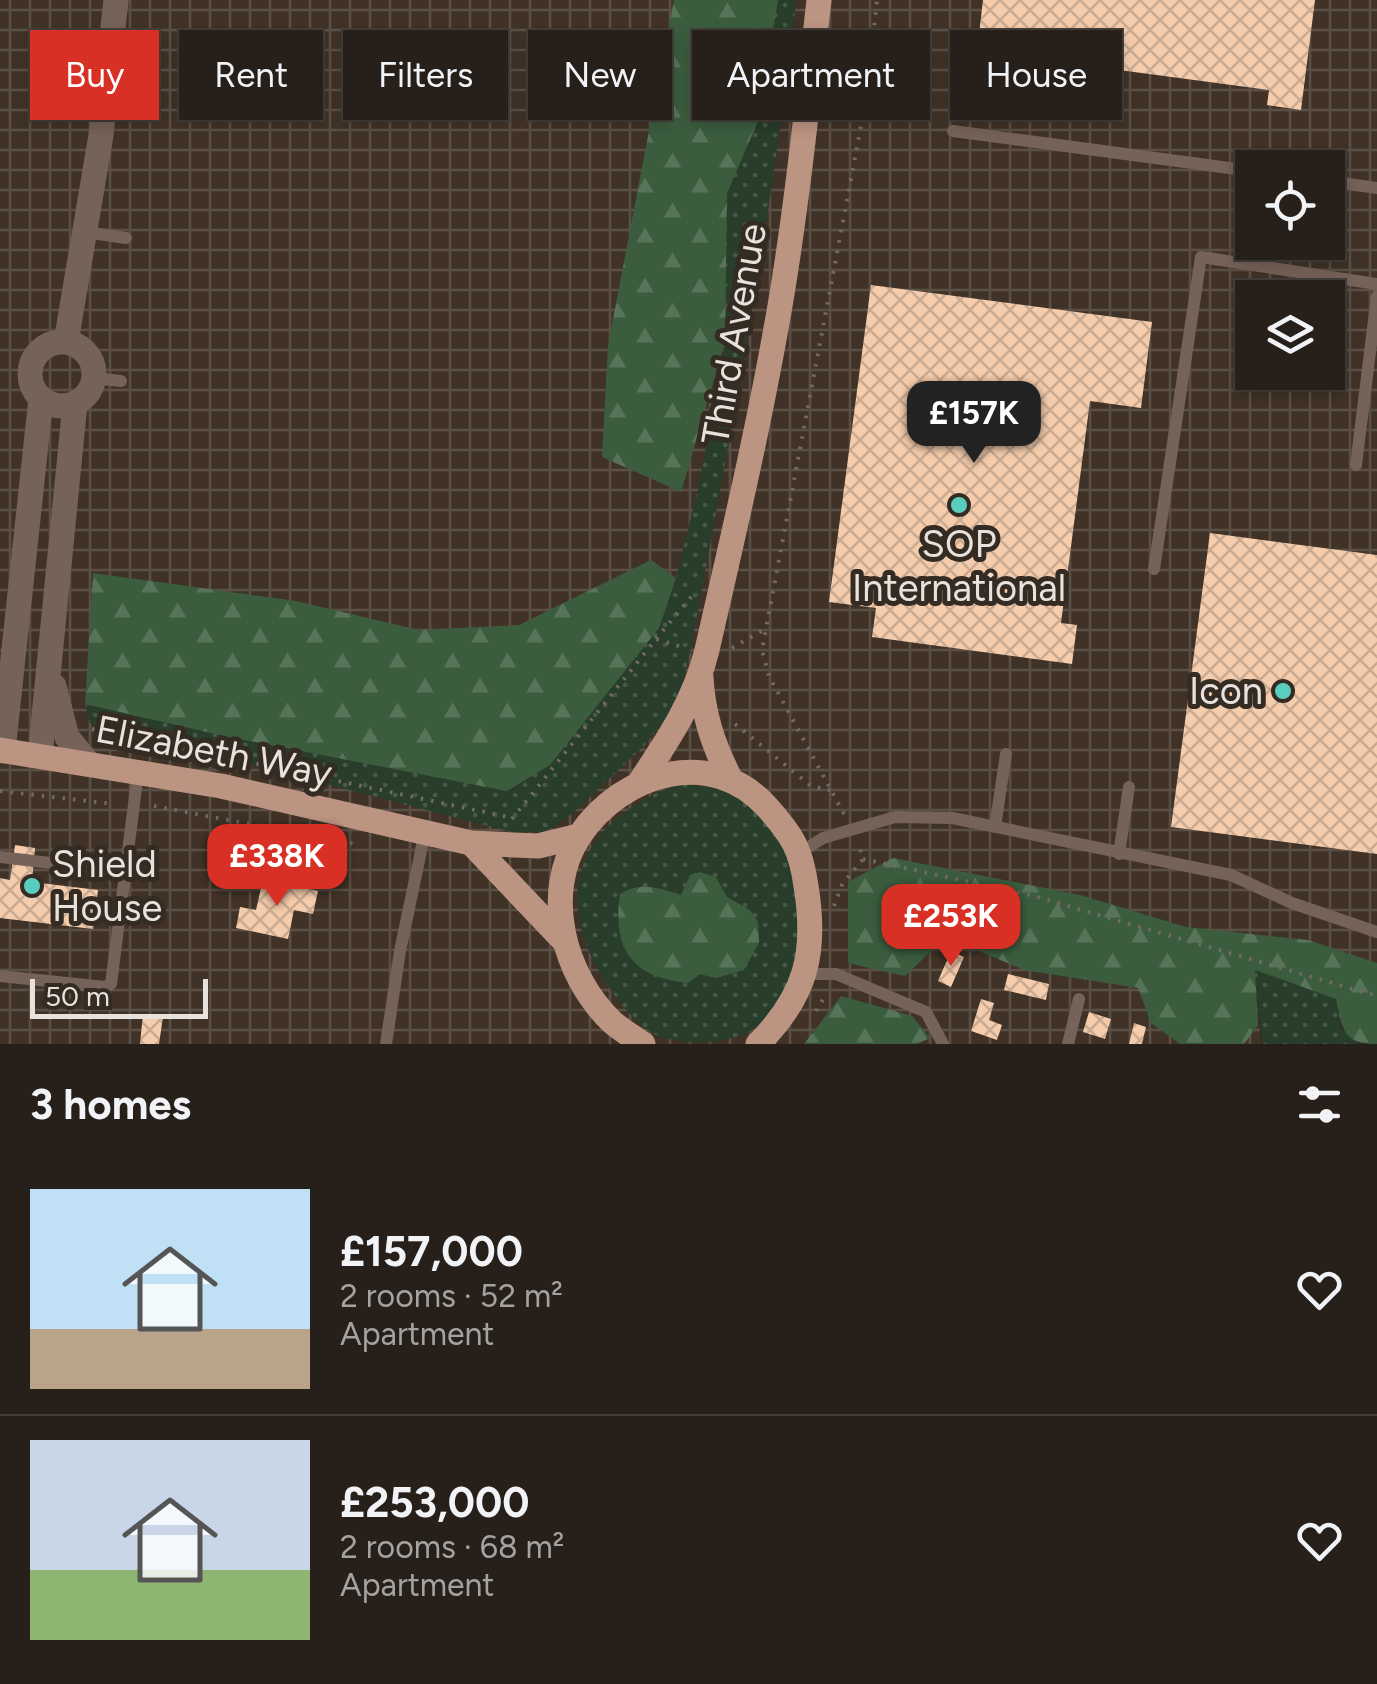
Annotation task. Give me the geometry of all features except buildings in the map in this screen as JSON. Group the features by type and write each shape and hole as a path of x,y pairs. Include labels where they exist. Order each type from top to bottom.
{"main road":[{"name":"Third Avenue","path":"640,782 678,724 700,677 762,407 802,163 818,0"},
{"name":"Third Avenue","path":"700,677 710,738 730,778"},
{"name":"Elizabeth Way","path":"2,750 221,786 471,843 538,846 579,836"},
{"path":"642,1044 613,1023 575,970 564,941 560,900 565,870 579,836 607,804 640,782 672,773 707,772 730,778 754,792 801,852 810,935 806,974 795,1001 758,1044"},
{"path":"471,843 564,941"}],"street":[{"path":"66,342 101,135 116,0"},
{"path":"66,342 85,350 94,368 94,378 88,394 75,404 57,406 40,398 31,382 32,362 46,346 66,342"},
{"path":"2,750 40,398"},
{"path":"40,756 75,404"},
{"path":"50,652 57,708 67,737 89,764"}],"lane":[{"path":"953,131 1235,169"},
{"path":"1345,183 1377,188"},
{"path":"85,232 126,238"},
{"path":"1154,569 1201,257 1377,284"},
{"path":"1356,465 1377,296"},
{"path":"94,378 121,381"},
{"path":"995,827 1006,754"},
{"path":"0,976 105,987 111,984 138,773"},
{"path":"1119,854 1129,787"},
{"path":"801,852 823,838 895,817 952,818 1231,875 1292,903 1377,932"},
{"path":"386,1044 425,832"},
{"path":"0,857 124,872"},
{"path":"806,974 836,974 926,1012 943,1044"},
{"path":"1068,1044 1079,999"}],"path":[{"path":"842,808 768,676 762,650 867,94 877,0"},
{"path":"508,832 512,818 698,590 695,604"},
{"path":"725,652 763,629"},
{"path":"656,639 686,648 689,634"},
{"path":"733,723 811,786 833,791"},
{"path":"80,726 512,818"},
{"path":"0,790 111,804 134,802 362,845"},
{"path":"863,858 1030,895 1377,996"}],"shaded area":[{"path":"0,0 1377,0 1377,1014 1255,970 1261,1044 0,1044"}],"green space":[{"path":"674,0 778,0 773,30 692,30 692,120 758,120 727,193 725,342 681,492 602,457 608,345 651,120 672,120 672,30 668,30"},
{"path":"778,0 796,0 792,30 773,30"},
{"path":"781,120 775,164 735,409 690,653 676,708 644,746 573,813 545,832 512,832 90,723 85,704 506,791 659,628 699,485 725,342 727,193 758,121"},
{"path":"651,560 676,578 659,628 550,765 507,791 224,736 85,704 93,573 296,601 419,630 519,625"},
{"path":"682,784 728,792 754,807 783,846 792,870 799,920 789,980 766,1020 733,1038 686,1042 667,1039 635,1020 611,991 593,960 578,913 582,868 607,828 647,798"},
{"path":"893,858 1080,895 1186,927 1308,940 1377,963 1377,1044 1350,1037 1336,999 1255,970 1258,1025 1244,1044 1180,1044 1151,1023 1138,988 1024,970 946,937 905,976 848,963 848,882"},
{"path":"700,872 716,877 727,897 750,910 758,922 759,943 744,970 716,978 699,974 688,983 653,975 630,957 623,945 618,913 620,894 642,887 681,895 690,875"},
{"path":"1254,969 1336,999 1341,1029 1359,1044 1263,1044"},
{"path":"841,996 912,1016 930,1038 917,1044 804,1044"}],"place":[{"name":"SOP International","path":"959,505"},
{"name":"Icon","path":"1283,691"},
{"name":"Shield House","path":"32,886"}]}
